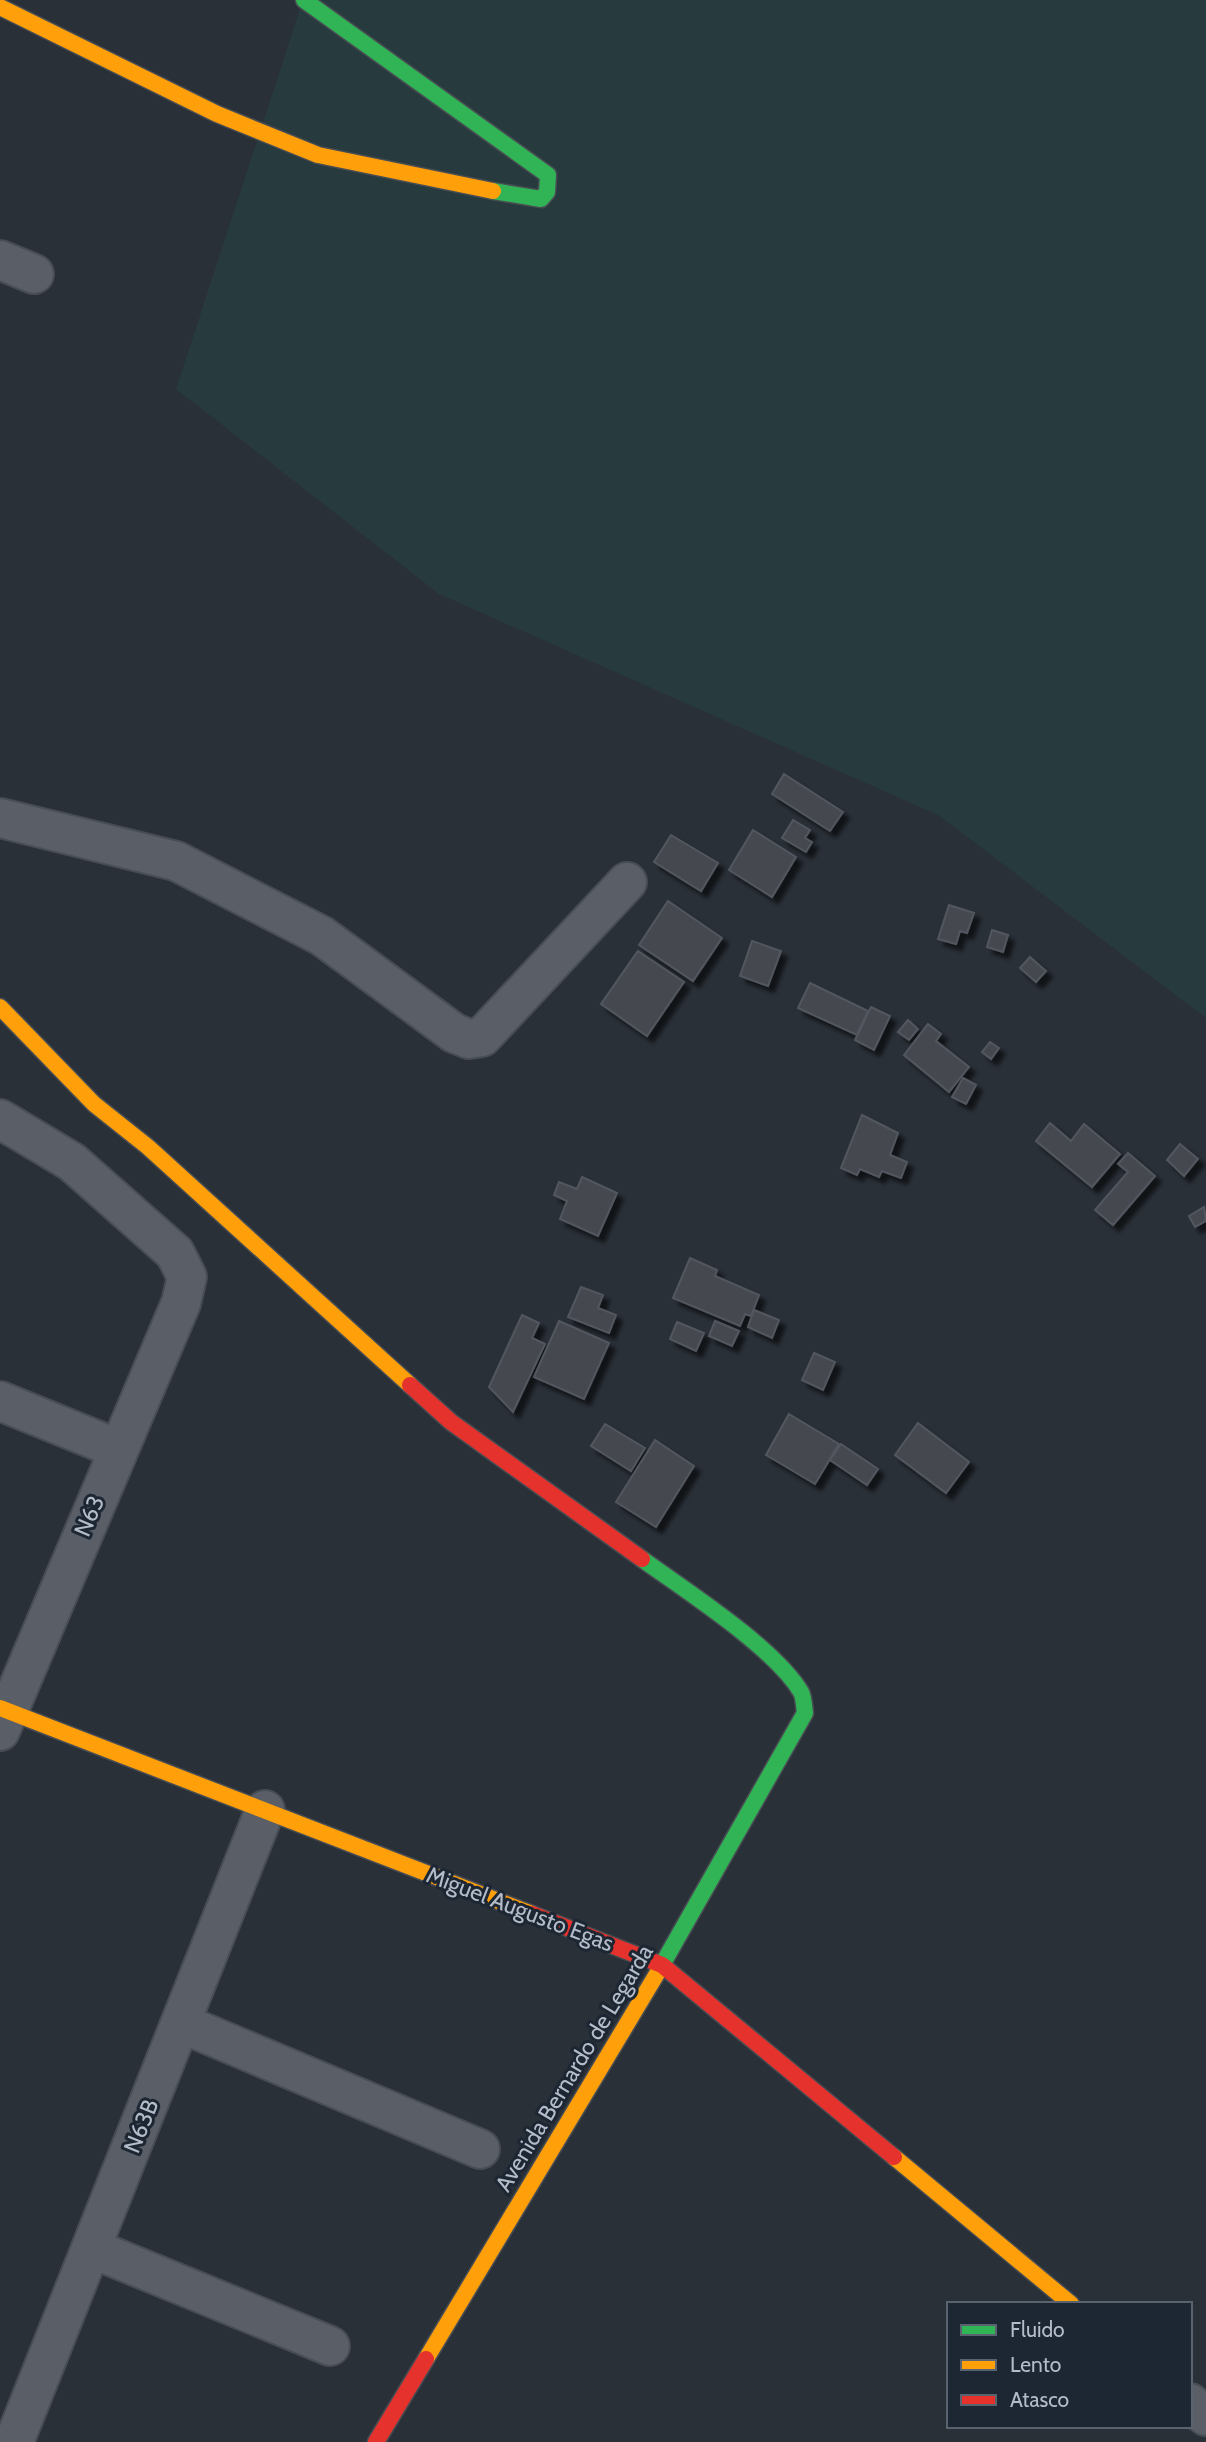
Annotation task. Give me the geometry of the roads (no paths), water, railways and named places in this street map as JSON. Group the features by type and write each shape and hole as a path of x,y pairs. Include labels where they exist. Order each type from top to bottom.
{"street":[{"path":"0,7 162,84 217,114 318,155 530,199 541,199 547,192 548,175 543,171 304,0"},
{"path":"0,818 176,862 321,936 431,1018 469,1039 482,1037 627,882"},
{"name":"Avenida Bernardo de Legarda","path":"0,1007 94,1104 148,1147 451,1422 714,1611 791,1678 803,1695 805,1713 662,1965 376,2442"},
{"name":"N63","path":"0,1119 72,1162 175,1253 187,1277 181,1303 3,1716"},
{"path":"0,1401 118,1449"},
{"name":"Miguel Augusto Egas","path":"3,1716 265,1810 662,1965 1069,2302"},
{"name":"N63B","path":"14,2442 183,2024 265,1810"},
{"path":"183,2024 480,2149"},
{"path":"91,2248 330,2346"},
{"path":"1192,2405 1206,2416"}]}
